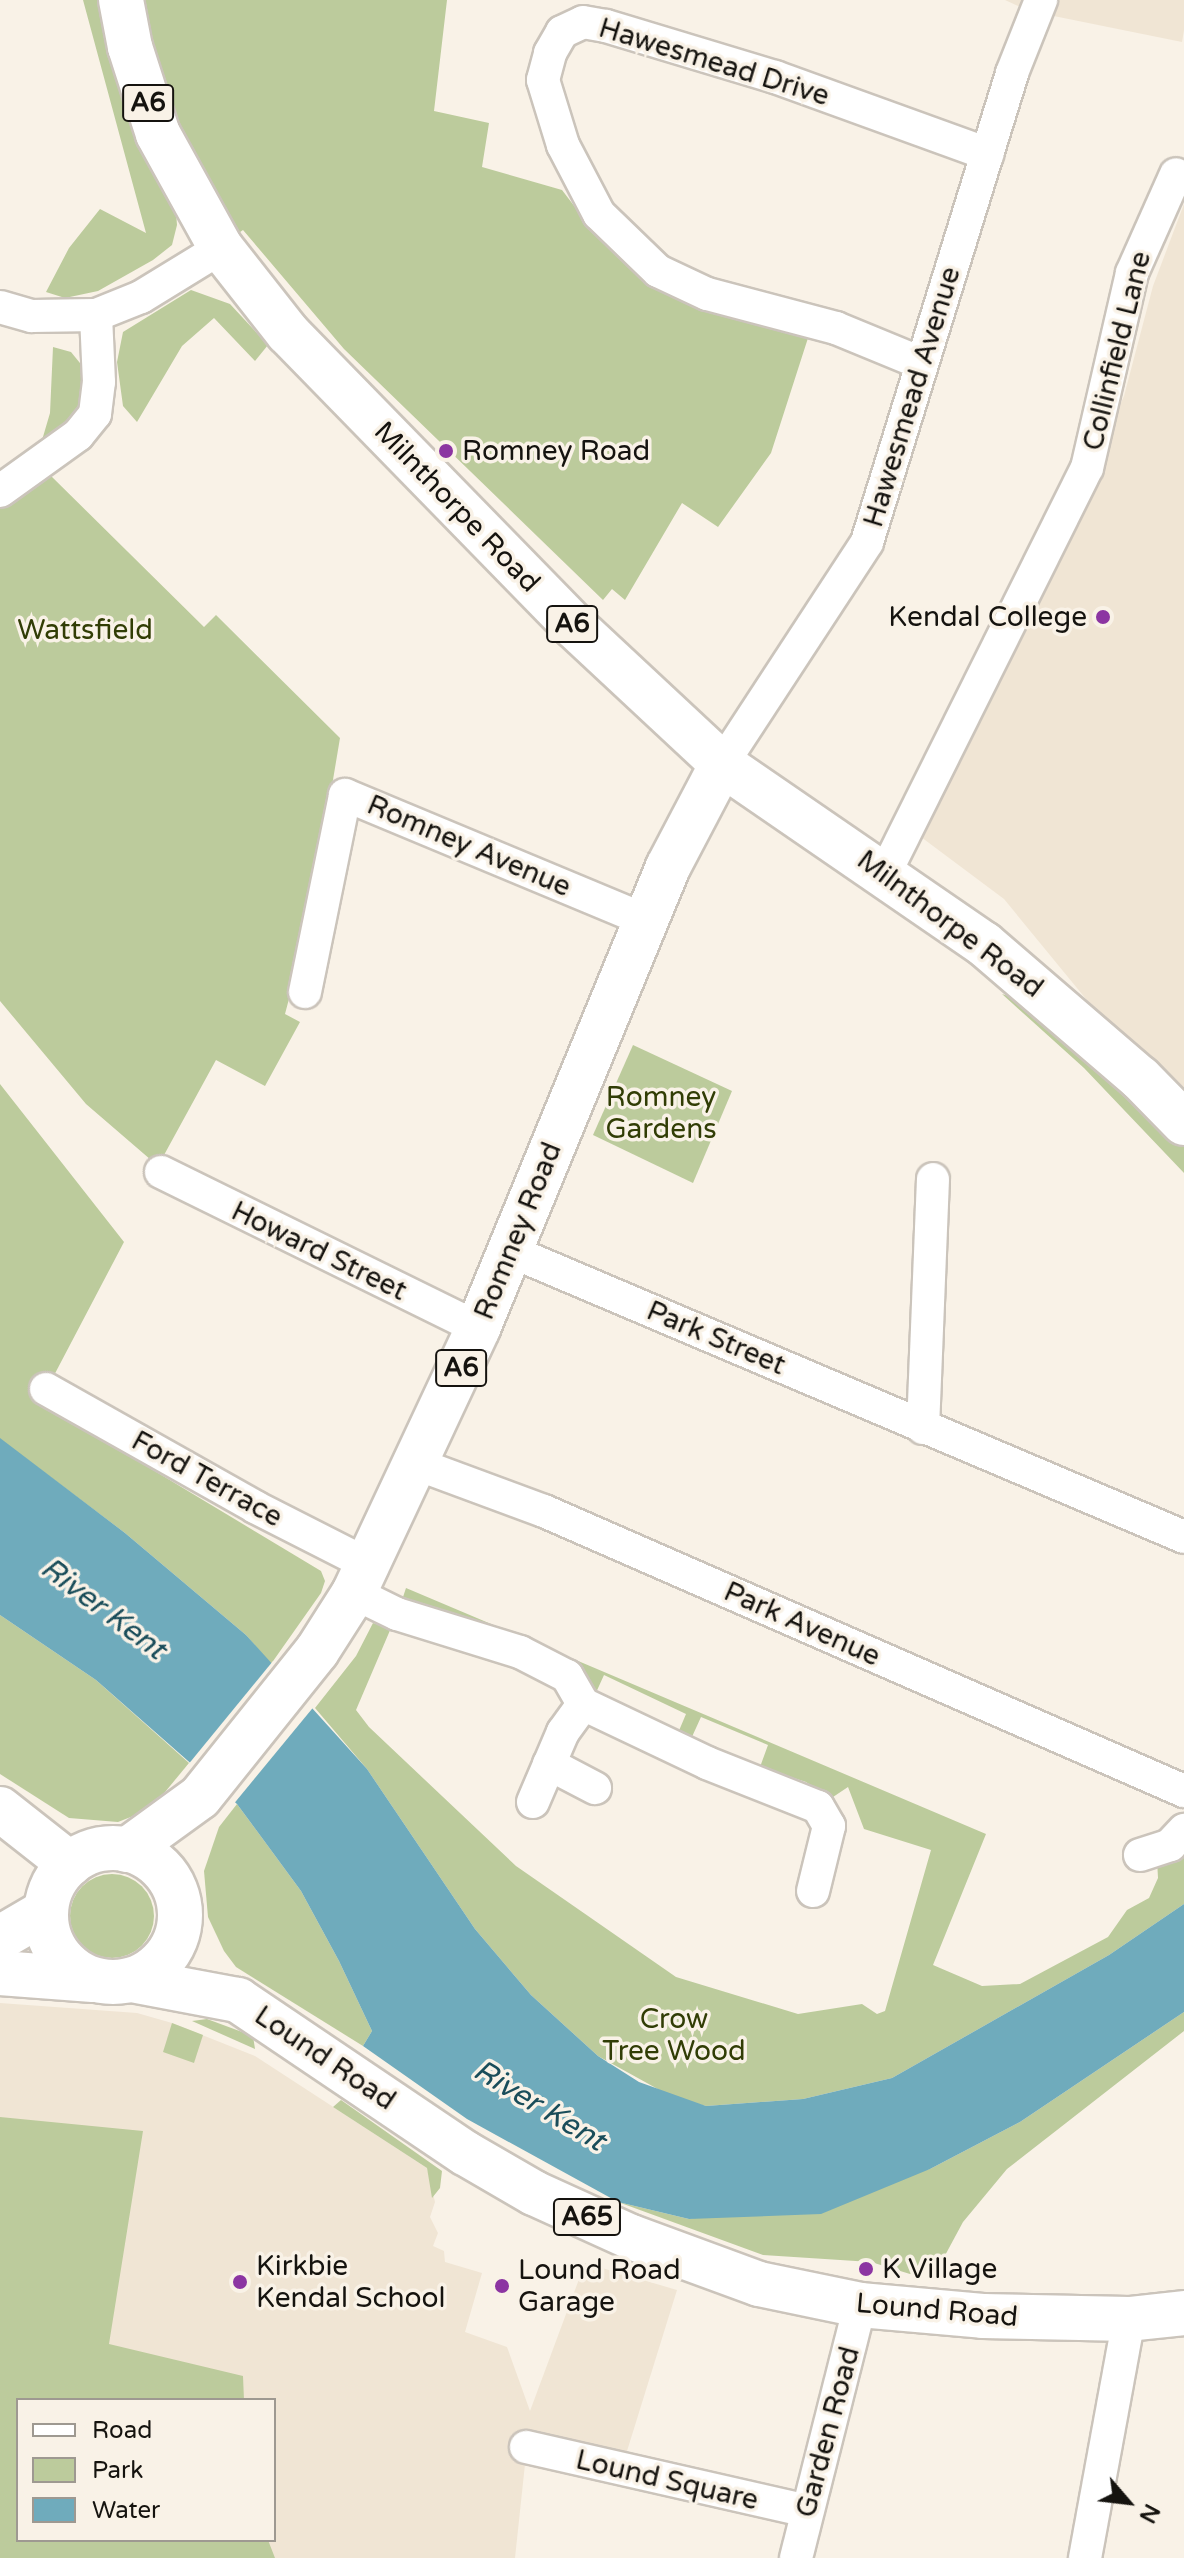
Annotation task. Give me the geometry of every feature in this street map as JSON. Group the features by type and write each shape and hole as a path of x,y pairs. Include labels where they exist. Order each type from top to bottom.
{"main road":[{"name":"Milnthorpe Road","path":"121,0 158,134 221,248 299,344 574,626 722,764 886,871 1024,976 1184,1123"},
{"name":"Romney Road","path":"127,1850 185,1820 317,1651 362,1579 478,1328 646,920 722,764"},
{"path":"0,1809 70,1864"},
{"name":"Romney Road","path":"179,1910 185,1820"},
{"path":"0,1938 46,1911 58,1878 70,1864 87,1853 127,1850"},
{"name":"A65","path":"127,1850 159,1866 179,1910"},
{"path":"115,1981 164,1960 179,1910"},
{"name":"Lound Road","path":"179,1910 238,2000 465,2153 534,2193 631,2237 759,2284 860,2305 983,2316 1129,2319 1184,2313"},
{"name":"A65","path":"46,1911 54,1948 81,1974 115,1981"},
{"name":"A65","path":"0,1973 115,1981"},
{"name":"Lound Road","path":"115,1981 238,2000"}],"street":[{"name":"Hawesmead Avenue","path":"722,764 867,542 988,154 1041,0"},
{"name":"Hawesmead Drive","path":"921,363 836,328 707,294 658,271 599,214 563,145 543,80 550,53 562,32 583,22 606,26 775,77 988,154"},
{"name":"Collinfield Lane","path":"886,871 1087,468 1132,273 1176,174"},
{"path":"0,307 43,317 96,315 141,297 221,248"},
{"path":"0,491 78,435 95,414 99,382 96,315"},
{"name":"Romney Avenue","path":"305,992 345,795 646,920"},
{"name":"Howard Street","path":"161,1172 478,1328"},
{"path":"923,1428 933,1179"},
{"name":"Park Street","path":"508,1250 1184,1537"},
{"name":"Ford Terrace","path":"46,1389 255,1507 362,1579"},
{"name":"Park Avenue","path":"417,1464 544,1511 1184,1791"},
{"path":"362,1579 397,1614 520,1652 567,1676 583,1704 707,1763 818,1807 829,1826 813,1891"},
{"path":"533,1802 549,1764 583,1704"},
{"path":"549,1764 595,1788"},
{"path":"1140,1855 1170,1845 1184,1830"},
{"name":"Garden Road","path":"796,2558 860,2305"},
{"path":"1085,2558 1129,2319"},
{"name":"Lound Square","path":"526,2447 807,2511"}],"shaded area":[{"path":"1005,0 1184,0 1182,42 1029,11"},
{"name":"Kendal College","path":"1184,204 1184,1094 1095,1010 1004,899 921,837 1124,396 1153,286"},
{"name":"Kirkbie Kendal School","path":"0,2003 137,2013 172,2023 255,2056 427,2168 435,2202 430,2217 438,2233 433,2246 444,2251 445,2262 482,2273 465,2332 507,2347 530,2411 585,2263 677,2290 623,2464 528,2436 515,2558 0,2558"}],"green space":[{"path":"83,0 101,0 133,132 176,212 177,225 172,245 153,260 98,291 65,298 46,292 69,248 100,209 146,233"},
{"path":"140,0 447,0 434,111 489,123 482,167 562,190 591,228 650,280 702,310 808,338 771,453 718,527 682,503 625,600 612,589 603,600 344,349 243,230 230,239 177,136"},
{"path":"191,290 230,304 268,345 255,361 214,318 182,346 137,422 123,406 117,362 123,332"},
{"path":"53,347 71,352 84,368 86,402 73,425 40,447 50,413"},
{"name":"Wattsfield","path":"49,474 204,627 216,615 340,738 309,923 285,1014 300,1022 265,1086 216,1060 158,1166 86,1104 0,1001 0,509"},
{"path":"1002,994 1020,1000 1125,1088 1184,1147 1184,1173 1084,1068"},
{"name":"Romney Gardens","path":"633,1045 732,1091 693,1183 593,1135"},
{"path":"0,1084 124,1242 40,1402 321,1571 325,1581 321,1593 271,1664 246,1635 125,1533 0,1439"},
{"name":"Crow Tree Wood","path":"406,1588 986,1834 933,1965 982,1986 1020,1984 1108,1937 1127,1910 1149,1898 1158,1878 1157,1860 1184,1848 1184,1904 1109,1955 892,2078 803,2099 706,2106 674,2098 598,2056 531,1995 475,1929 367,1769 315,1708 356,1656 373,1623 391,1628 356,1710 369,1727 516,1866 676,1977 798,2014 862,2004 877,2014 885,2011 931,1850 864,1829 848,1787 830,1799 806,1782 760,1767 768,1745 701,1717 691,1739 678,1733 686,1714 604,1675 594,1697 402,1600"},
{"path":"0,1615 96,1680 189,1763 151,1809 118,1822 69,1818 0,1774"},
{"path":"237,1804 301,1891 339,1961 372,2031 363,2046 236,1967 224,1951 208,1917 204,1871 219,1827"},
{"path":"112,1874 128,1877 142,1886 151,1900 154,1916 151,1932 142,1946 128,1955 112,1958 96,1955 82,1946 73,1932 70,1916 73,1900 82,1886 96,1877"},
{"path":"1184,2012 1184,2031 1007,2169 963,2222 942,2261 928,2269 910,2274 871,2262 763,2255 618,2202 689,2219 930,2169 1020,2122"},
{"path":"207,2019 253,2036 255,2049 192,2021"},
{"path":"172,2023 203,2035 194,2063 163,2052"},
{"path":"341,2100 442,2171 440,2188 432,2198 427,2168 333,2107"},
{"path":"0,2117 143,2131 109,2344 243,2376 244,2398 16,2398 16,2542 269,2542 275,2558 0,2558"}],"water":[{"name":"River Kent","path":"0,1438 125,1533 246,1635 367,1769 475,1929 531,1995 598,2056 639,2082 706,2106 803,2099 892,2078 1109,1955 1184,1904 1184,2012 1020,2122 930,2169 821,2214 689,2219 618,2202 467,2119 363,2046 372,2031 339,1961 301,1891 237,1804 96,1680 0,1615"}],"pier":[{"path":"273,1661 316,1704 232,1806 187,1766"}],"place":[{"name":"Romney Road","path":"446,451"},
{"name":"Kendal College","path":"1103,617"},
{"name":"K Village","path":"866,2269"},
{"name":"Kirkbie Kendal School","path":"240,2282"},
{"name":"Lound Road Garage","path":"502,2286"}]}
